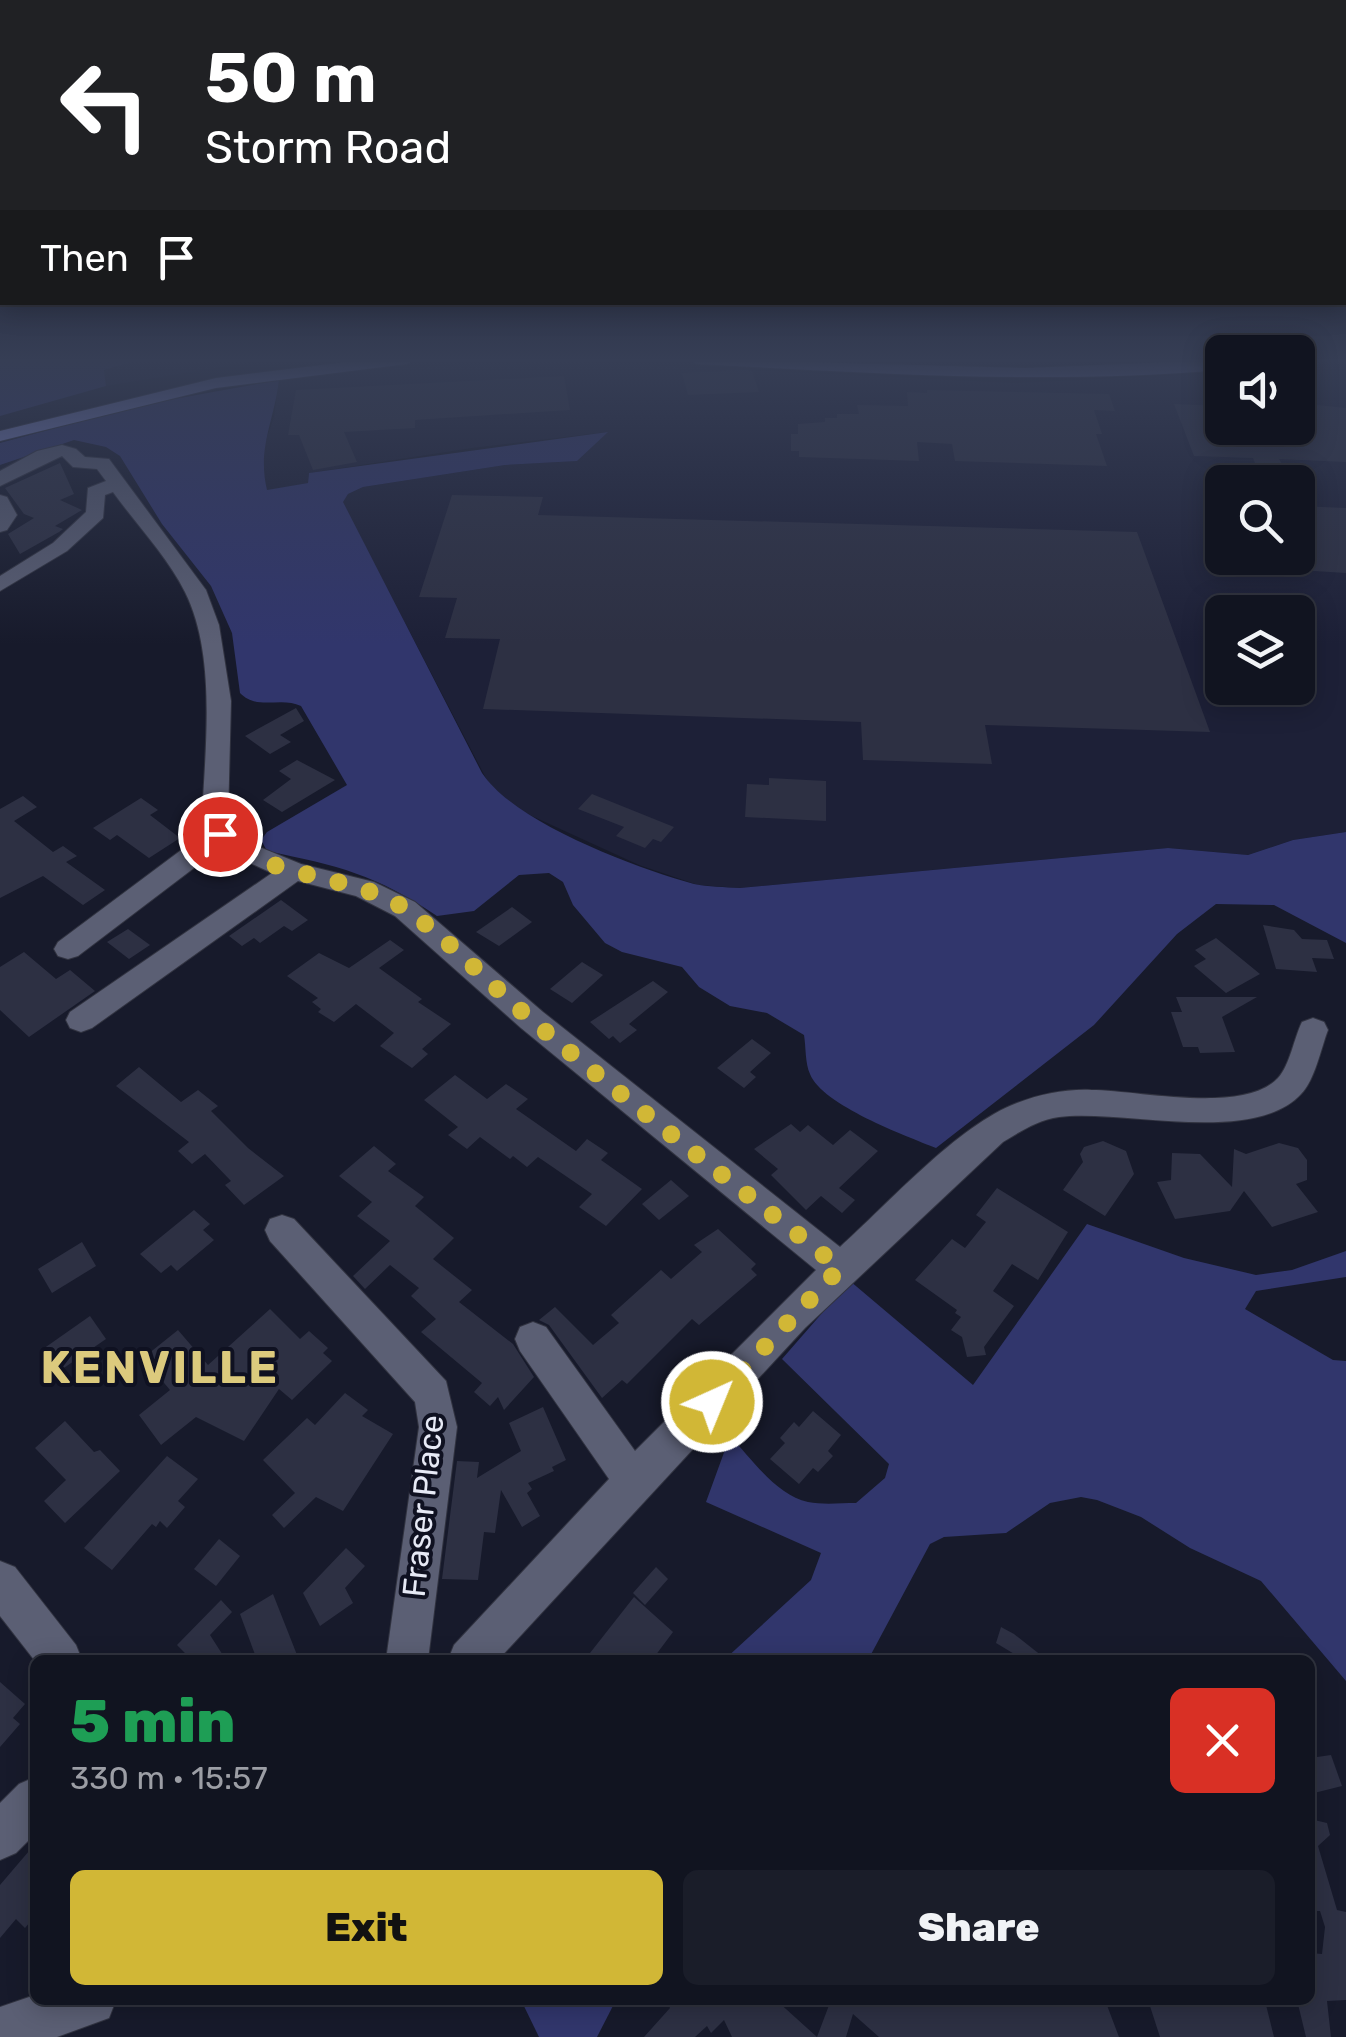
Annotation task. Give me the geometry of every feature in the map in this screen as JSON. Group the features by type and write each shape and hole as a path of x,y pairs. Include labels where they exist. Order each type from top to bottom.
{"street":[{"path":"0,480 31,461 53,454"},
{"path":"71,454 78,462 102,463 195,590 208,625 219,701 215,819 220,834 242,853 294,871 339,880 405,908 532,1020 840,1268"},
{"path":"0,586 82,530 97,511 95,492 116,484"},
{"path":"0,502 6,515 0,526"},
{"path":"68,949 220,834"},
{"path":"81,1020 294,871"},
{"path":"474,1655 840,1268 990,1134 1022,1114 1064,1104 1214,1109 1262,1101 1290,1086 1313,1030"},
{"name":"Fraser Place","path":"282,1230 432,1394 437,1406 438,1427 408,1655"},
{"path":"533,1338 634,1482"},
{"path":"0,1582 57,1655"},
{"path":"0,1836 30,1805"},
{"path":"0,2032 77,2005"}],"shaded area":[{"path":"0,454 32,454 0,465"},
{"path":"117,454 265,454 267,490 308,483 309,473 447,454 584,454 577,461 505,465 363,487 348,494 343,502 482,773 521,809 610,855 699,885 740,888 1168,848 1248,855 1293,840 1346,832 1346,943 1274,905 1216,904 1177,934 1094,1025 936,1148 905,1136 847,1108 818,1086 806,1060 804,1035 767,1013 730,1006 699,987 682,967 622,952 605,943 573,905 563,882 549,873 519,875 474,911 437,916 356,873 267,851 261,840 267,832 347,785 301,706 254,701 240,693 232,633 211,586 162,524"},
{"path":"261,454 432,454 309,473 308,483 266,491"},
{"path":"584,454 1346,454 1346,832 1293,840 1248,855 1168,848 740,888 698,885 639,865 521,811 490,786 342,502 348,494 363,487 505,465 577,461"},
{"path":"1087,1224 1184,1258 1256,1275 1292,1270 1346,1251 1346,1277 1256,1291 1245,1309 1333,1360 1346,1361 1346,1681 1261,1581 1190,1548 1141,1517 1081,1497 1050,1503 1006,1533 944,1537 930,1544 871,1655 729,1655 811,1580 821,1553 706,1502 730,1436 775,1484 808,1502 856,1503 885,1478 889,1464 782,1359 850,1281 973,1385"},
{"path":"523,2005 613,2005 597,2037 539,2037"}],"building":[{"path":"307,454 354,454 357,462 313,470"},
{"path":"918,454 919,461 799,457"},
{"path":"954,454 1103,454 1107,466 955,461"},
{"path":"1193,454 1346,454 1346,462 1279,459 1282,464 1255,463 1253,458"},
{"path":"60,463 74,494 60,500 82,510 55,526 63,529 59,532 20,554 8,534 34,518 24,514 5,488"},
{"path":"452,495 543,497 538,515 1137,532 1210,732 985,725 992,764 863,760 861,722 483,709 500,639 445,638 457,598 419,597"},
{"path":"1315,507 1346,508 1346,573 1315,571"},
{"path":"296,708 304,721 280,735 291,742 270,754 245,736"},
{"path":"297,760 335,780 282,812 263,800 291,779 279,771"},
{"path":"769,778 826,781 826,821 745,817 747,784 769,785"},
{"path":"592,794 674,827 661,842 653,839 645,848 616,836 624,827 578,809"},
{"path":"23,796 37,807 14,821 53,852 63,846 77,856 66,862 105,890 83,905 43,876 0,898 0,809"},
{"path":"141,798 158,810 150,815 180,838 149,858 117,835 110,840 93,828"},
{"path":"281,900 308,920 292,931 284,926 260,943 254,938 242,946 229,936"},
{"path":"512,907 532,922 499,946 476,932"},
{"path":"1263,925 1294,930 1302,939 1327,940 1334,959 1312,958 1317,972 1276,969"},
{"path":"128,929 150,945 129,959 107,942"},
{"path":"1216,938 1260,974 1226,993 1194,966 1206,959 1195,950"},
{"path":"390,940 404,950 379,968 451,1024 422,1049 428,1054 412,1068 380,1046 394,1033 356,1004 334,1022 318,1012 321,1009 312,1002 318,998 287,976 319,953 349,968"},
{"path":"24,952 56,979 70,970 95,991 29,1037 0,1010 0,967"},
{"path":"582,962 603,975 572,1003 550,989"},
{"path":"653,981 668,992 629,1024 637,1030 620,1043 613,1036 609,1039 590,1022"},
{"path":"1176,997 1257,997 1222,1017 1235,1052 1200,1053 1198,1047 1183,1047 1171,1012 1182,1012"},
{"path":"752,1039 771,1053 750,1072 756,1077 744,1088 717,1068"},
{"path":"139,1067 181,1102 198,1090 218,1106 211,1111 248,1148 284,1176 244,1205 225,1185 231,1181 205,1154 192,1164 178,1151 189,1142 116,1086"},
{"path":"455,1075 487,1099 506,1084 528,1099 516,1109 576,1151 587,1139 608,1153 601,1160 642,1189 606,1226 579,1207 592,1194 538,1157 527,1167 480,1137 467,1149 448,1135 458,1127 424,1100"},
{"path":"791,1124 800,1132 808,1125 833,1145 850,1130 878,1151 839,1188 855,1200 842,1213 821,1196 806,1210 771,1175 778,1169 754,1149"},
{"path":"1103,1141 1126,1151 1134,1174 1105,1216 1063,1190 1083,1162 1080,1154 1084,1147"},
{"path":"1279,1143 1298,1148 1307,1160 1307,1180 1296,1184 1318,1212 1272,1227 1244,1191 1230,1211 1175,1219 1157,1182 1171,1180 1172,1153 1200,1154 1232,1187 1234,1149 1246,1154"},
{"path":"374,1146 396,1164 388,1171 424,1197 415,1206 454,1238 433,1259 472,1290 459,1302 513,1344 534,1377 504,1410 498,1397 490,1406 474,1392 482,1383 421,1332 436,1319 411,1296 419,1288 390,1265 365,1289 353,1276 390,1241 357,1216 372,1202 339,1176"},
{"path":"671,1180 689,1196 659,1220 642,1204"},
{"path":"997,1188 1068,1232 1038,1280 1012,1264 993,1291 1014,1306 984,1347 986,1355 967,1357 962,1337 951,1330 961,1317 955,1313 957,1310 915,1280 952,1239 965,1248 986,1222 976,1215"},
{"path":"194,1210 210,1224 203,1230 214,1240 177,1271 171,1265 161,1273 140,1254"},
{"path":"718,1229 756,1264 751,1269 757,1275 699,1325 692,1319 627,1384 622,1380 602,1398 549,1325 539,1320 555,1307 593,1345 619,1323 611,1315 661,1270 671,1279 702,1252 694,1245"},
{"path":"82,1242 96,1266 52,1293 38,1269"},
{"path":"270,1309 300,1339 309,1331 328,1348 323,1353 332,1361 292,1400 279,1389 244,1441 196,1417 161,1445 139,1415 170,1390 143,1358 178,1330 208,1365"},
{"path":"90,1316 106,1339 58,1372 43,1349"},
{"path":"345,1393 368,1410 362,1416 393,1434 343,1511 316,1497 284,1528 272,1515 295,1493 263,1460 307,1418 315,1425"},
{"path":"543,1407 566,1460 552,1467 554,1471 528,1483 532,1489 527,1493 540,1516 522,1527 501,1490 495,1533 484,1532 478,1580 442,1579 457,1461 479,1462 477,1478 521,1451 509,1423"},
{"path":"813,1411 841,1435 828,1451 833,1456 818,1472 813,1468 799,1484 770,1459 785,1443 780,1438 794,1422 799,1427"},
{"path":"65,1421 94,1452 100,1450 120,1471 65,1523 44,1501 66,1480 35,1448"},
{"path":"167,1456 198,1479 178,1501 185,1507 167,1528 160,1521 156,1527 152,1524 112,1570 84,1548"},
{"path":"219,1539 240,1556 216,1586 194,1569"},
{"path":"346,1548 365,1566 345,1588 353,1603 320,1626 303,1593"},
{"path":"656,1567 668,1579 645,1605 633,1593"},
{"path":"273,1594 297,1655 255,1655 240,1614"},
{"path":"634,1597 673,1632 656,1655 590,1653"},
{"path":"221,1600 232,1612 210,1635 223,1655 187,1655 177,1645"},
{"path":"1001,1627 1041,1655 1016,1655 996,1643"},
{"path":"0,1682 25,1704 13,1718 20,1724 0,1747"},
{"path":"1331,1755 1342,1786 1315,1793 1315,1757"},
{"path":"1315,1820 1327,1823 1330,1835 1318,1846 1337,1910 1346,1912 1346,2000 1327,2001 1331,2037 1306,2037 1298,2005 1315,2005 1315,1953 1322,1954 1325,1927 1320,1911 1315,1911"},
{"path":"30,1850 30,1922 25,1928 16,1919 0,1938 0,1885"},
{"path":"668,2005 782,2005 817,2037 732,2037 724,2020 711,2033 707,2026 695,2037 644,2037 670,2008"},
{"path":"829,2005 1107,2005 1119,2037 879,2037 853,2014 846,2037 817,2037"},
{"path":"1150,2005 1266,2005 1274,2037 1160,2037"}],"district":[{"name":"KENVILLE","path":"160,1367"}],"route":[{"path":"220,834 242,853 364,888 405,908 532,1020 840,1268 712,1402"}]}
